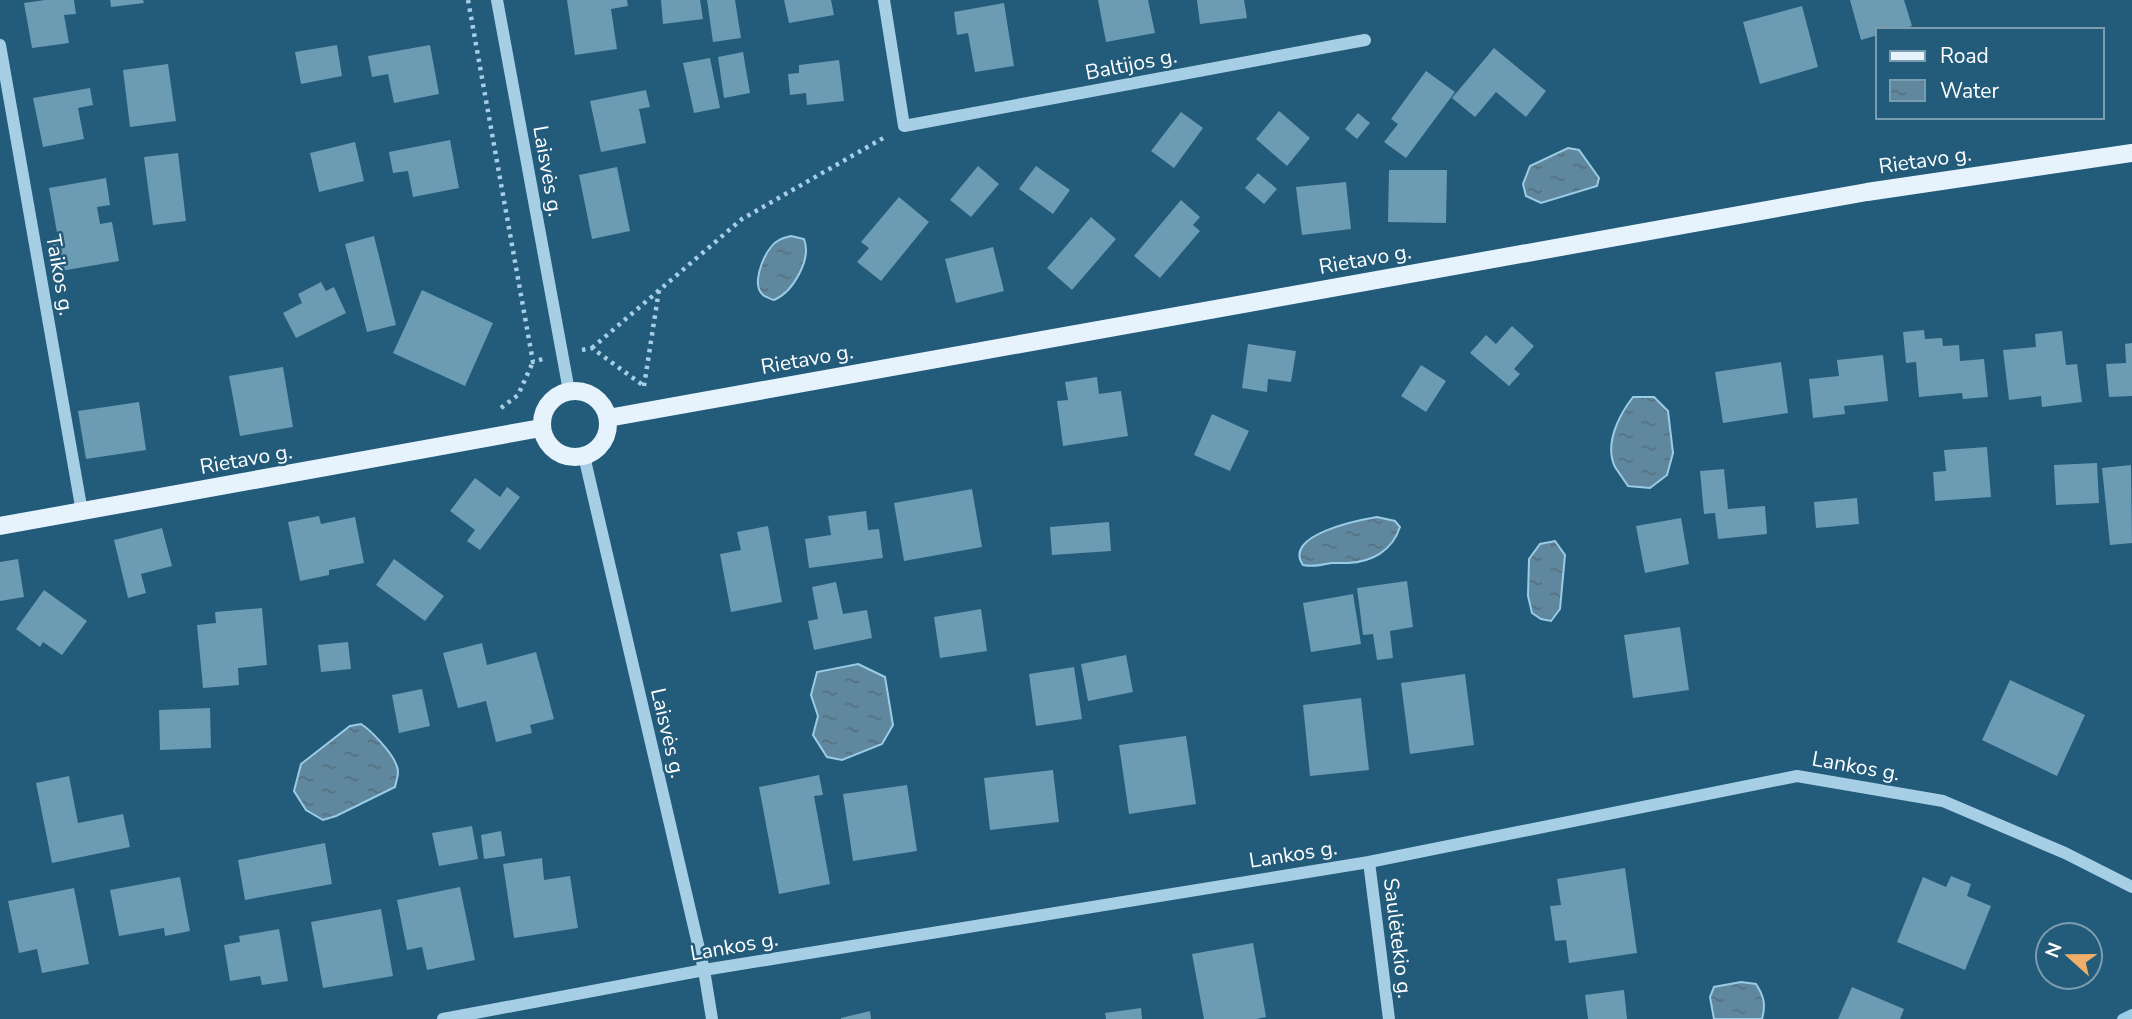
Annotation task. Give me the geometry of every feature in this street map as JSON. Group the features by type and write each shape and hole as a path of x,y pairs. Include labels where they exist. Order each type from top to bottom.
{"main road":[{"name":"Rietavo g.","path":"608,418 1867,192 2132,153"},
{"path":"578,390 594,396 601,402 608,418 606,438 593,452 572,458 561,455 552,448 541,428 542,418 551,400 569,391 578,390"},
{"name":"Rietavo g.","path":"0,526 541,428"}],"street":[{"name":"Laisvės g.","path":"497,0 569,391"},
{"path":"884,0 904,126"},
{"name":"Baltijos g.","path":"904,126 1365,40"},
{"name":"Taikos g.","path":"0,45 82,512"},
{"name":"Laisvės g.","path":"584,456 704,970 712,1019"},
{"name":"Lankos g.","path":"443,1019 704,970 1369,862 1797,776 1943,801 2064,853 2132,887"},
{"name":"Saulėtekio g.","path":"1369,862 1389,1019"}],"path":[{"path":"592,348 743,219 904,126"},
{"path":"644,386 659,290"}],"water":[{"path":"1568,148 1579,150 1599,178 1597,186 1541,203 1526,196 1523,184 1530,166"},
{"path":"791,236 804,239 806,247 803,265 788,290 773,300 764,296 758,285 758,278 765,257 773,245"},
{"path":"1633,397 1654,397 1668,411 1673,453 1667,475 1650,488 1628,486 1612,458 1615,430"},
{"path":"1377,517 1395,521 1400,527 1392,543 1380,554 1357,562 1303,565 1299,554 1303,545 1312,537 1340,526"},
{"path":"1555,541 1565,555 1560,609 1551,621 1532,613 1528,596 1529,559 1540,544"},
{"path":"858,664 885,677 893,725 882,744 842,760 827,757 813,735 818,716 811,695 817,672"},
{"path":"361,724 381,742 394,759 398,772 395,787 323,820 306,810 294,791 301,764 350,726"},
{"path":"1741,982 1756,984 1759,988 1764,1005 1762,1019 1714,1019 1710,997 1714,987"}],"building":[{"path":"74,0 76,14 64,15 69,43 32,48 24,3"},
{"path":"110,0 143,0 144,3 111,7"},
{"path":"567,0 627,0 628,6 611,9 617,49 575,55"},
{"path":"661,0 700,0 703,19 663,24"},
{"path":"707,0 735,0 741,38 713,42"},
{"path":"784,0 831,0 834,15 789,23"},
{"path":"1098,0 1148,0 1155,33 1106,42"},
{"path":"1197,0 1244,0 1247,18 1200,24"},
{"path":"1850,0 1904,0 1912,26 1876,28 1876,36 1861,40"},
{"path":"1004,3 1014,66 975,72 968,33 957,35 954,12"},
{"path":"1802,6 1818,67 1760,84 1743,22"},
{"path":"337,45 342,76 301,84 295,52"},
{"path":"430,45 439,94 394,103 388,74 372,77 368,56"},
{"path":"1494,48 1546,91 1526,117 1496,92 1475,117 1452,98"},
{"path":"743,52 750,93 724,98 718,57"},
{"path":"710,58 720,108 694,113 683,63"},
{"path":"839,60 844,101 807,105 806,93 790,95 788,74 799,73 799,65"},
{"path":"168,64 176,121 130,127 123,70"},
{"path":"1426,71 1455,92 1406,158 1384,142 1398,124 1391,119"},
{"path":"90,88 93,105 78,108 84,139 43,147 33,98"},
{"path":"646,90 650,107 639,109 646,143 601,152 590,101"},
{"path":"1279,111 1310,138 1287,166 1256,139"},
{"path":"1181,112 1203,128 1174,168 1151,151"},
{"path":"1358,113 1370,123 1357,139 1345,129"},
{"path":"450,140 459,188 413,197 408,171 393,173 389,152"},
{"path":"355,142 364,181 319,192 310,153"},
{"path":"178,153 186,221 153,225 144,157"},
{"path":"978,166 999,184 971,217 950,200"},
{"path":"1036,166 1070,190 1053,214 1019,189"},
{"path":"617,167 630,231 592,239 579,175"},
{"path":"1389,170 1447,170 1446,223 1388,222"},
{"path":"1258,173 1277,189 1264,204 1245,188"},
{"path":"106,178 110,205 97,207 100,224 112,222 119,261 55,272 49,239 58,238 49,188"},
{"path":"1346,182 1351,229 1302,235 1296,187"},
{"path":"899,197 929,222 881,281 857,262 869,248 861,242"},
{"path":"1181,200 1200,217 1193,225 1200,231 1160,278 1134,256"},
{"path":"1091,217 1116,239 1072,290 1047,268"},
{"path":"374,236 396,325 367,332 345,244"},
{"path":"993,247 1004,291 956,303 945,259"},
{"path":"321,282 326,291 334,287 346,313 296,338 283,313 302,303 298,294"},
{"path":"422,290 493,323 465,386 393,353"},
{"path":"1512,326 1534,346 1514,369 1520,374 1509,386 1470,353 1486,335 1496,344"},
{"path":"1924,330 1925,339 1942,338 1943,346 1959,345 1960,361 1984,359 1988,397 1963,399 1962,393 1919,397 1916,362 1906,363 1903,332"},
{"path":"2062,331 2066,365 2077,364 2082,402 2042,407 2041,396 2009,400 2003,350 2036,347 2035,334"},
{"path":"2132,343 2132,396 2109,397 2106,364 2126,363 2125,344"},
{"path":"1248,344 1296,351 1291,382 1268,379 1267,392 1242,388"},
{"path":"1883,355 1888,401 1844,406 1845,414 1813,418 1809,379 1839,376 1837,360"},
{"path":"1781,362 1788,413 1723,423 1715,372"},
{"path":"1421,365 1446,381 1426,412 1401,396"},
{"path":"283,367 293,427 240,436 229,376"},
{"path":"1097,377 1099,394 1121,391 1128,436 1063,446 1057,401 1068,400 1065,382"},
{"path":"139,402 146,450 86,459 78,411"},
{"path":"1212,414 1249,431 1230,471 1194,455"},
{"path":"1987,447 1991,497 1935,501 1933,472 1946,471 1944,450"},
{"path":"2097,463 2099,503 2056,505 2054,465"},
{"path":"2131,465 2132,543 2110,545 2102,468"},
{"path":"1724,469 1728,509 1765,506 1767,534 1718,539 1715,513 1704,514 1700,471"},
{"path":"475,478 500,497 507,487 520,497 480,550 467,541 475,530 450,511"},
{"path":"972,489 982,547 904,561 894,503"},
{"path":"1857,498 1859,524 1816,528 1814,502"},
{"path":"866,511 868,530 879,529 883,558 809,568 805,539 831,535 828,516"},
{"path":"319,516 321,524 355,517 364,563 329,570 329,575 300,581 288,522"},
{"path":"1681,518 1689,564 1645,573 1636,526"},
{"path":"1109,522 1111,551 1052,555 1050,527"},
{"path":"768,526 782,602 731,612 720,554 741,550 737,532"},
{"path":"162,528 172,566 141,574 146,593 128,598 114,540"},
{"path":"18,559 24,597 0,601 0,562"},
{"path":"394,559 444,596 425,621 376,585"},
{"path":"1407,581 1413,627 1390,631 1393,658 1377,660 1373,634 1363,635 1357,588"},
{"path":"836,582 843,614 867,610 872,638 814,650 808,621 818,619 812,587"},
{"path":"44,590 87,621 62,655 43,642 40,647 16,629"},
{"path":"1353,594 1361,644 1311,652 1303,603"},
{"path":"262,608 267,665 238,668 239,685 203,688 197,625 216,623 215,612"},
{"path":"981,609 987,651 940,658 934,617"},
{"path":"1680,627 1689,690 1633,698 1624,635"},
{"path":"348,642 351,669 321,672 318,645"},
{"path":"482,643 487,665 536,652 554,719 530,725 532,733 496,742 486,701 458,708 443,653"},
{"path":"1126,655 1133,692 1088,701 1081,664"},
{"path":"1074,667 1082,719 1036,726 1029,674"},
{"path":"1465,674 1474,745 1410,754 1401,683"},
{"path":"2010,680 2085,715 2057,776 1982,740"},
{"path":"422,689 430,726 399,733 392,695"},
{"path":"1361,698 1369,770 1310,776 1303,705"},
{"path":"210,708 211,748 160,750 159,710"},
{"path":"1186,736 1196,804 1129,814 1119,745"},
{"path":"1053,770 1059,822 990,830 984,778"},
{"path":"819,775 823,795 814,796 830,884 779,894 759,787"},
{"path":"69,776 78,823 123,814 130,847 52,863 36,783"},
{"path":"907,785 917,851 853,861 843,794"},
{"path":"472,826 478,859 439,866 432,833"},
{"path":"501,831 505,856 484,859 481,835"},
{"path":"325,843 332,884 245,900 238,860"},
{"path":"542,858 544,880 570,876 578,928 514,938 503,864"},
{"path":"1625,868 1637,953 1569,963 1566,940 1555,941 1550,906 1561,905 1557,879"},
{"path":"1951,876 1971,884 1967,896 1991,906 1965,970 1897,942 1923,877 1946,887"},
{"path":"180,877 190,931 165,936 164,928 119,936 110,890"},
{"path":"460,887 475,960 427,970 422,947 407,950 397,900"},
{"path":"74,888 89,964 42,973 37,949 19,953 8,901"},
{"path":"381,909 393,976 323,988 311,922"},
{"path":"279,929 288,981 262,985 260,976 230,981 224,945 240,942 239,936"},
{"path":"1253,943 1266,1017 1204,1019 1192,954"},
{"path":"1852,987 1904,1009 1900,1019 1838,1019"},
{"path":"1624,990 1627,1019 1588,1019 1585,995"},
{"path":"1141,1008 1142,1019 1106,1019 1105,1013"},
{"path":"870,1011 871,1019 841,1019 841,1018"}],"waterway":[{"path":"2122,1019 2132,1014"}]}
